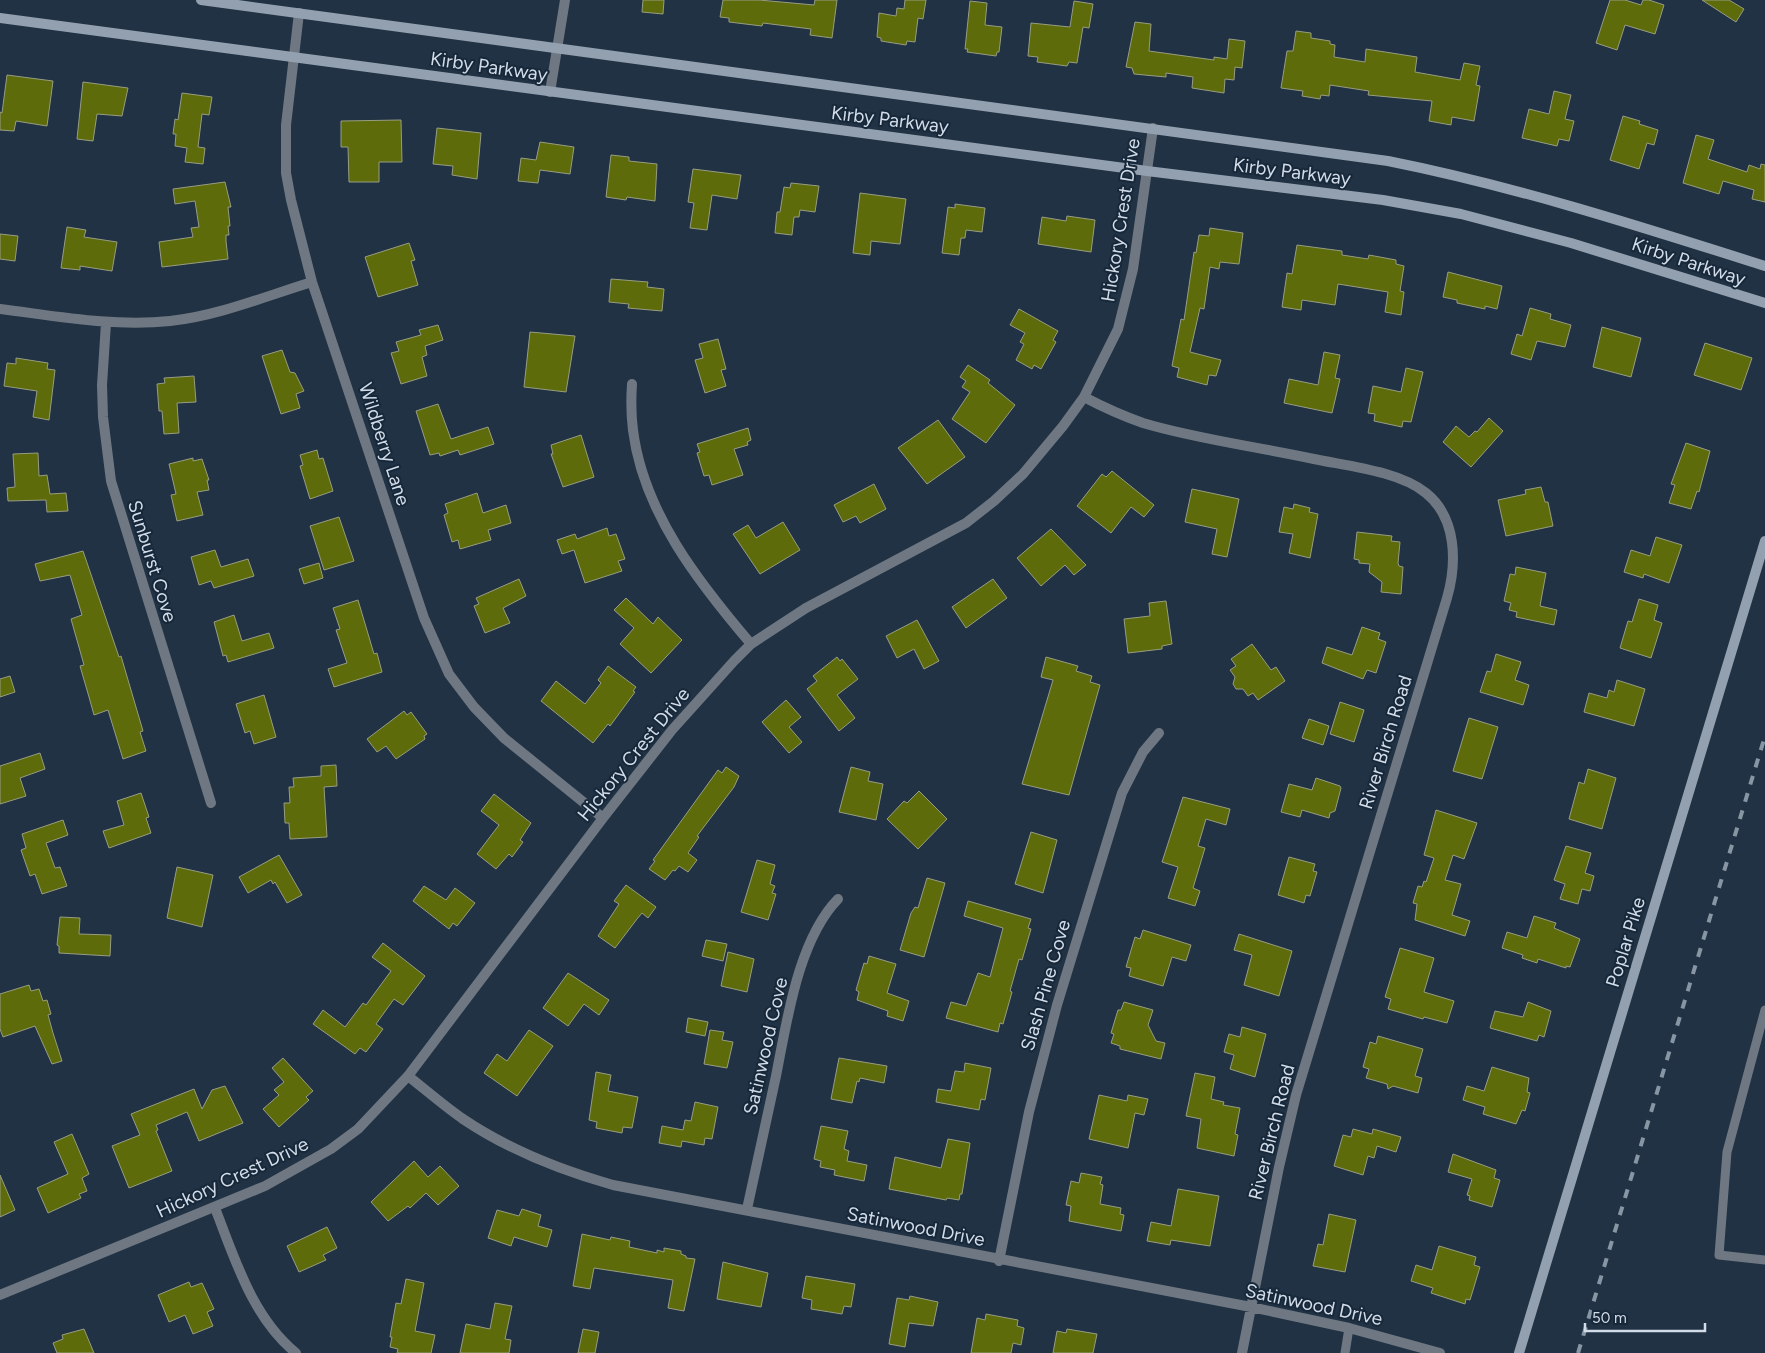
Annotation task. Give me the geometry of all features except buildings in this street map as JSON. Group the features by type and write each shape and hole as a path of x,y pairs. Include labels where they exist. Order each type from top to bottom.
{"main road":[{"name":"Kirby Parkway","path":"201,0 1153,128 1388,162 1469,178 1583,208 1765,266"},
{"name":"Kirby Parkway","path":"0,18 1147,171 1383,200 1461,214 1571,243 1765,303"},
{"name":"Poplar Pike","path":"1519,1353 1765,541"}],"street":[{"path":"550,92 564,0"},
{"name":"Wildberry Lane","path":"299,13 286,125 286,173 298,231 312,282 424,618 450,674 474,708 504,738 602,818"},
{"name":"Hickory Crest Drive","path":"0,1295 215,1208 297,1170 331,1149 358,1129 408,1076 602,818 678,724 712,684 751,644 806,608 938,539 981,513 1023,474 1064,426 1084,398 1118,329 1133,269 1153,128"},
{"path":"0,308 106,323 148,323 192,317 312,282"},
{"name":"Sunburst Cove","path":"106,323 102,385 103,416 111,481 210,802"},
{"path":"632,384 635,444 654,501 668,530 701,584 751,644"},
{"name":"River Birch Road","path":"1084,398 1119,414 1151,424 1371,471 1411,484 1426,492 1437,505 1446,521 1452,541 1454,562 1447,598 1296,1095 1278,1167 1242,1353"},
{"name":"Slash Pine Cove","path":"999,1261 1029,1112 1059,995 1122,794 1142,752 1159,733"},
{"name":"Satinwood Cove","path":"747,1210 787,1026 808,947 817,927 838,899"},
{"name":"Satinwood Drive","path":"408,1076 483,1131 504,1144 559,1168 613,1185 999,1261 1251,1308 1349,1328 1440,1353"},
{"path":"215,1208 246,1285 277,1334 296,1353"}],"lane":[{"path":"1765,1010 1727,1152 1719,1255 1765,1260"},
{"path":"1345,1353 1349,1328"}],"railway":[{"path":"1578,1353 1765,736"}]}
